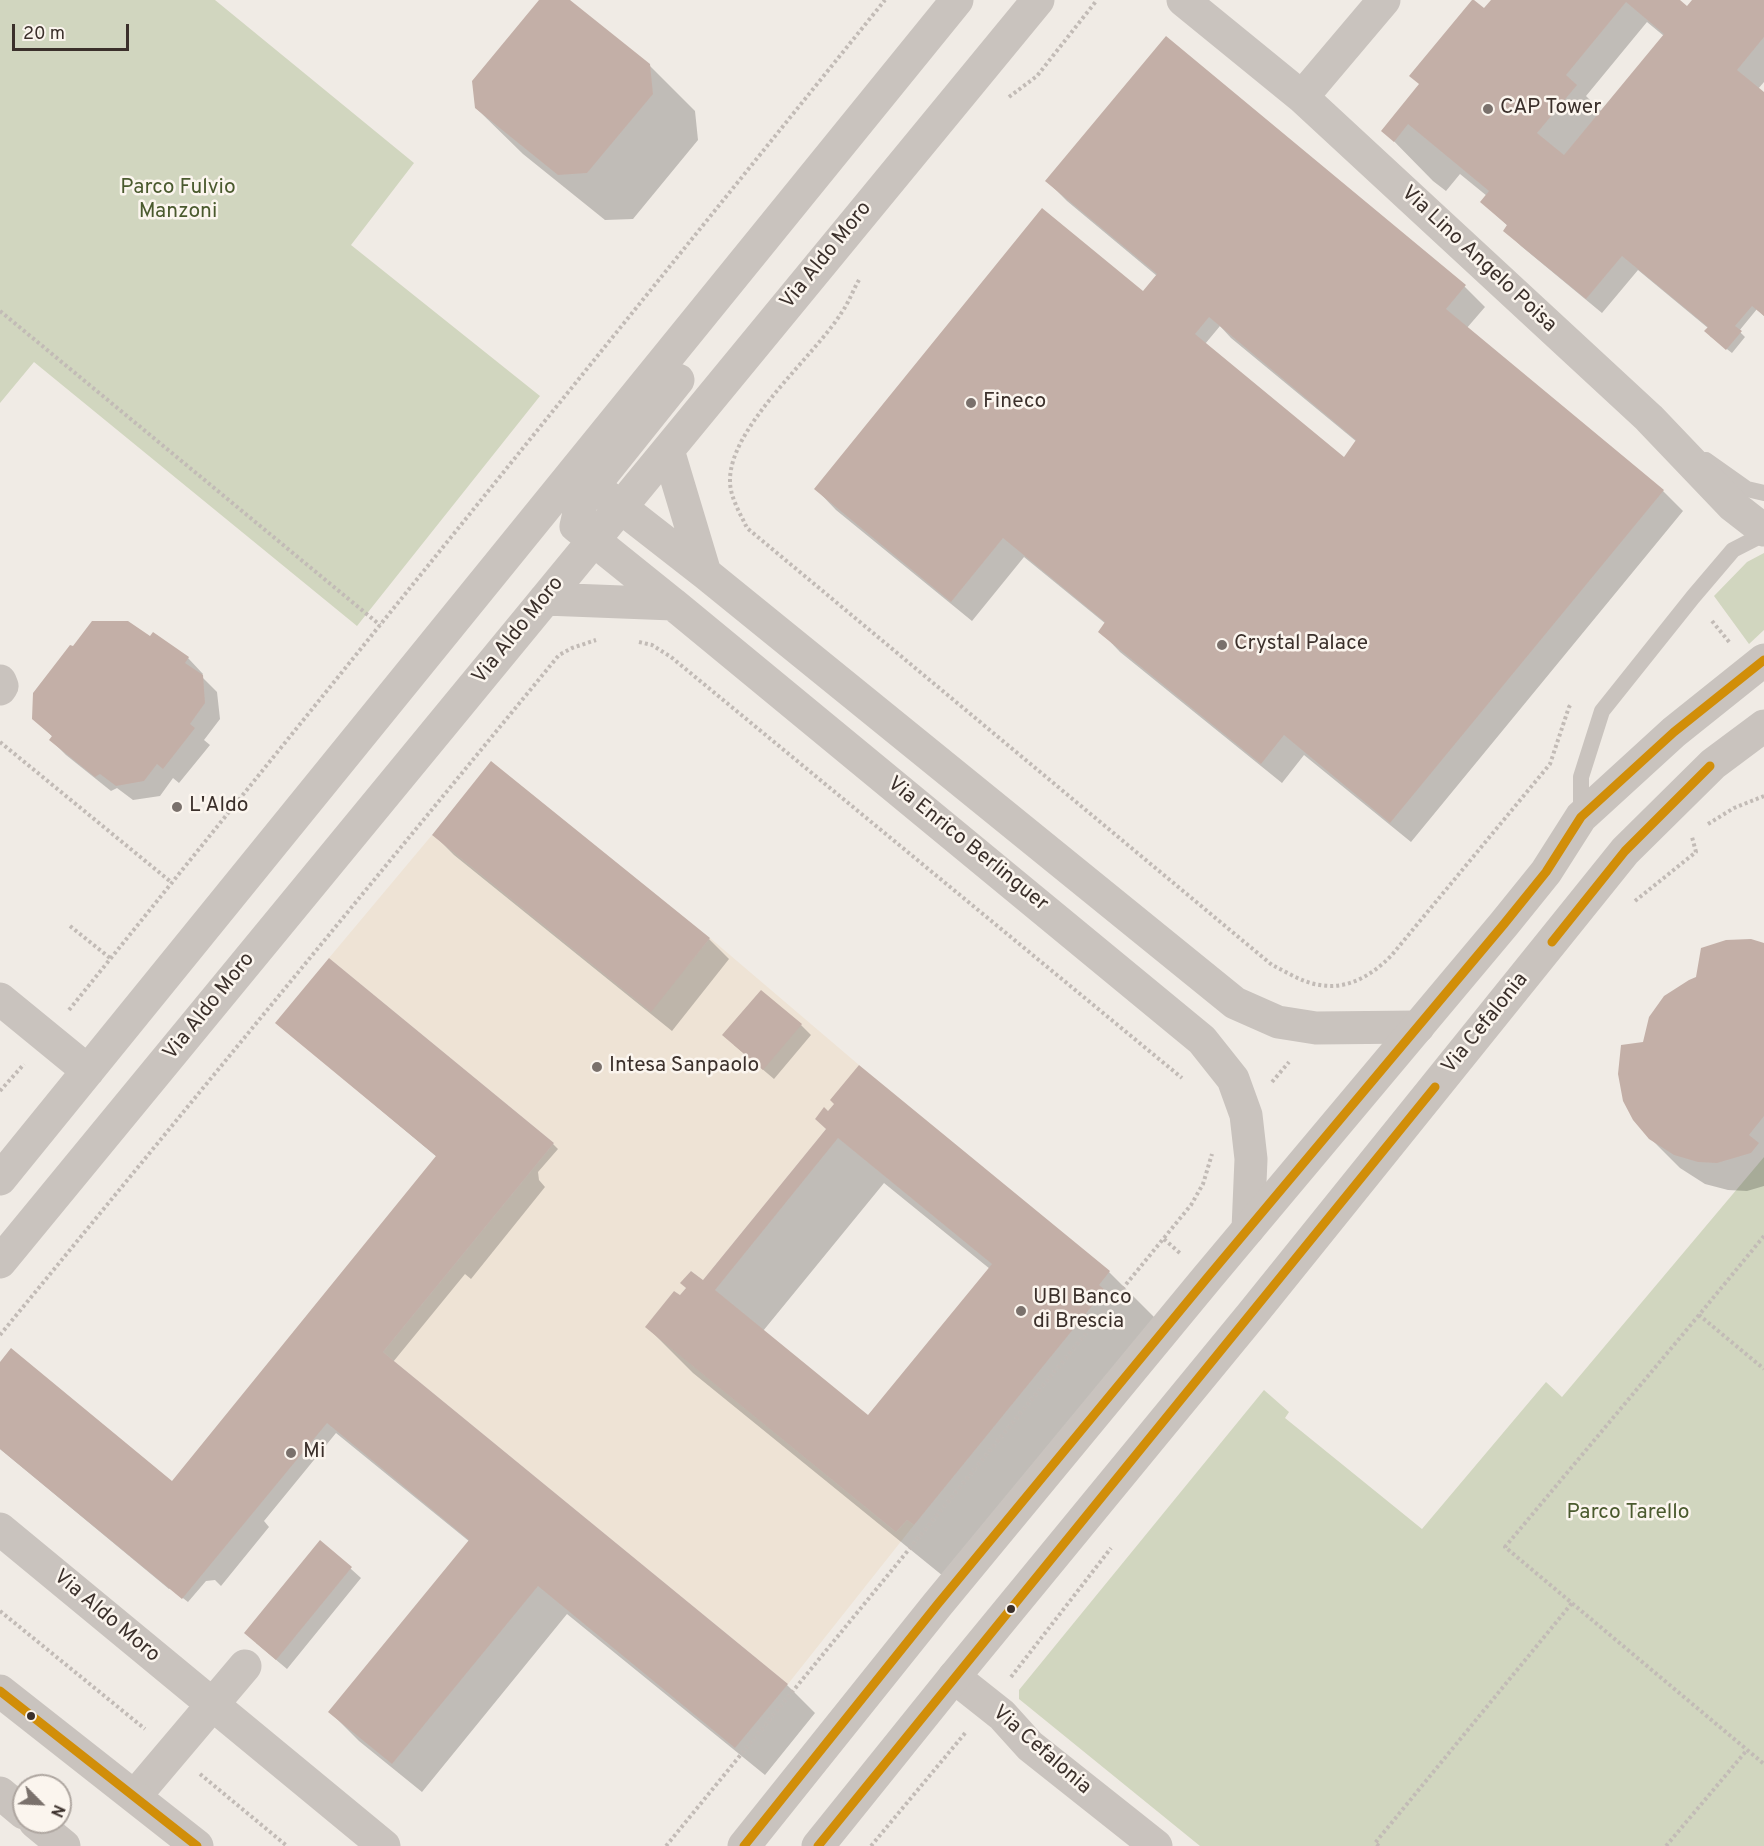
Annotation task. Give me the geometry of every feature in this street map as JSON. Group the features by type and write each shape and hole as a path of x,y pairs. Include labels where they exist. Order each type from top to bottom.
{"street":[{"path":"0,1179 580,483 699,317 957,0"},
{"name":"Via Aldo Moro","path":"0,1262 1038,0"},
{"name":"Via Lino Angelo Poisa","path":"1183,0 1302,97 1649,418 1733,506 1764,532"},
{"path":"1302,97 1384,0"},
{"path":"668,450 705,573"},
{"path":"580,483 621,507 705,573 1235,1003 1278,1022 1316,1028 1418,1027"},
{"name":"Via Enrico Berlinguer","path":"580,483 582,500 576,526 1203,1040 1233,1079 1246,1115 1251,1159 1248,1229"},
{"path":"545,599 673,604"},
{"path":"744,1846 937,1605 1546,872 1581,817 1674,732 1764,660"},
{"path":"0,681 2,686 0,689"},
{"name":"Via Cefalonia","path":"818,1846 1253,1313 1625,851 1713,764 1764,726"},
{"path":"0,999 88,1071"},
{"name":"Via Aldo Moro","path":"0,1529 384,1846"},
{"path":"135,1796 245,1666"},
{"name":"Via Cefalonia","path":"954,1677 1002,1715 1030,1746 1156,1846"},
{"path":"4,1696 197,1846"},
{"path":"0,1793 12,1803"},
{"path":"50,1834 64,1846"}],"lane":[{"path":"1649,418 1747,489 1764,493"},
{"path":"1581,817 1581,777 1602,711 1733,550 1764,532"}],"path":[{"path":"0,1092 47,1037 885,0"},
{"path":"1001,103 1036,76 1097,0"},
{"path":"863,272 842,312 745,432 734,456 730,481 735,503 747,528 1272,965 1298,978 1320,985 1351,984"},
{"path":"0,311 380,625"},
{"path":"0,1335 559,656 592,640 600,639"},
{"path":"630,640 652,645 671,657 1183,1079"},
{"path":"1211,1157 1351,984 1376,971 1391,956 1550,764 1569,707 1576,698"},
{"path":"0,742 171,882"},
{"path":"70,926 110,958"},
{"path":"666,1846 1191,1205 1203,1184 1212,1146"},
{"path":"1764,1236 1505,1547 1764,1764"},
{"path":"1699,1315 1764,1369"},
{"path":"1379,1846 1375,1843 1572,1602"},
{"path":"1666,1846 1747,1750"}],"green space":[{"name":"Parco Fulvio Manzoni","path":"0,0 215,0 414,163 351,245 540,396 357,626 34,362 0,403"},
{"path":"1764,553 1764,630 1749,644 1714,596 1747,562"},
{"name":"Parco Tarello","path":"1764,1157 1764,1846 1200,1846 1019,1699 1019,1690 1264,1390 1289,1412 1285,1418 1422,1529 1546,1382 1562,1397"}],"shaded area":[{"path":"432,835 650,1011 710,938 859,1065 834,1104 828,1111 824,1108 815,1119 826,1129 703,1280 691,1271 681,1283 686,1288 680,1295 674,1291 646,1327 896,1532 907,1520 914,1525 788,1684 383,1352 554,1143 329,958"}],"building":[{"path":"539,0 570,0 650,64 653,94 587,173 558,175 475,108 472,81"},
{"path":"1472,0 1484,8 1491,0 1680,0 1687,6 1692,0 1764,0 1764,37 1737,70 1764,92 1764,316 1752,306 1735,326 1742,331 1726,350 1704,331 1708,327 1622,256 1586,299 1503,231 1507,225 1480,202 1489,191 1408,124 1394,142 1381,131 1419,84 1409,76","holes":["1626,2 1664,34 1564,155 1537,133 1577,85 1566,75"]},
{"path":"1166,36 1466,285 1446,309 1664,490 1390,823 1284,735 1261,764 1098,632 1105,622 1003,538 951,602 814,489 1042,208 1143,291 1157,274 1045,181","holes":["1209,317 1356,440 1344,457 1195,334"]},
{"path":"92,621 128,621 150,636 153,632 189,657 185,663 203,675 205,703 190,724 195,728 163,769 157,764 144,781 116,786 100,774 95,777 49,740 52,736 32,719 33,693 70,645 73,646"},
{"path":"491,761 710,938 651,1012 432,835"},
{"path":"1751,939 1764,943 1764,1116 1749,1135 1759,1143 1751,1153 1717,1163 1698,1162 1674,1155 1649,1139 1633,1120 1623,1101 1618,1074 1621,1045 1643,1042 1649,1017 1664,996 1696,977 1701,948 1726,940"},
{"path":"329,958 554,1143 383,1352 788,1684 735,1748 538,1586 392,1764 328,1712 469,1540 327,1423 182,1599 0,1449 0,1362 11,1348 172,1481 436,1156 275,1023"},
{"path":"761,990 802,1024 763,1070 722,1035"},
{"name":"UBI Banco di Brescia","path":"859,1065 1110,1271 1099,1285 1105,1290 914,1525 907,1520 896,1532 645,1327 674,1291 680,1295 686,1288 680,1283 691,1271 703,1280 826,1129 815,1119 824,1107 828,1111 834,1104 830,1100","holes":["838,1138 992,1264 868,1415 715,1290"]},
{"path":"320,1540 352,1567 276,1660 244,1633"}],"transit line":[{"path":"744,1846 937,1605 1504,924 1546,872 1581,817 1674,732 1764,660"},
{"path":"1552,942 1625,851 1710,766"},
{"path":"818,1846 1435,1087"},
{"path":"0,1691 197,1846"}],"place":[{"name":"CAP Tower","path":"1488,109"},
{"name":"Fineco","path":"971,403"},
{"name":"Crystal Palace","path":"1222,645"},
{"name":"L'Aldo","path":"177,807"},
{"name":"Intesa Sanpaolo","path":"597,1067"},
{"name":"UBI Banco di Brescia","path":"1021,1311"},
{"name":"Mi","path":"291,1453"}]}
